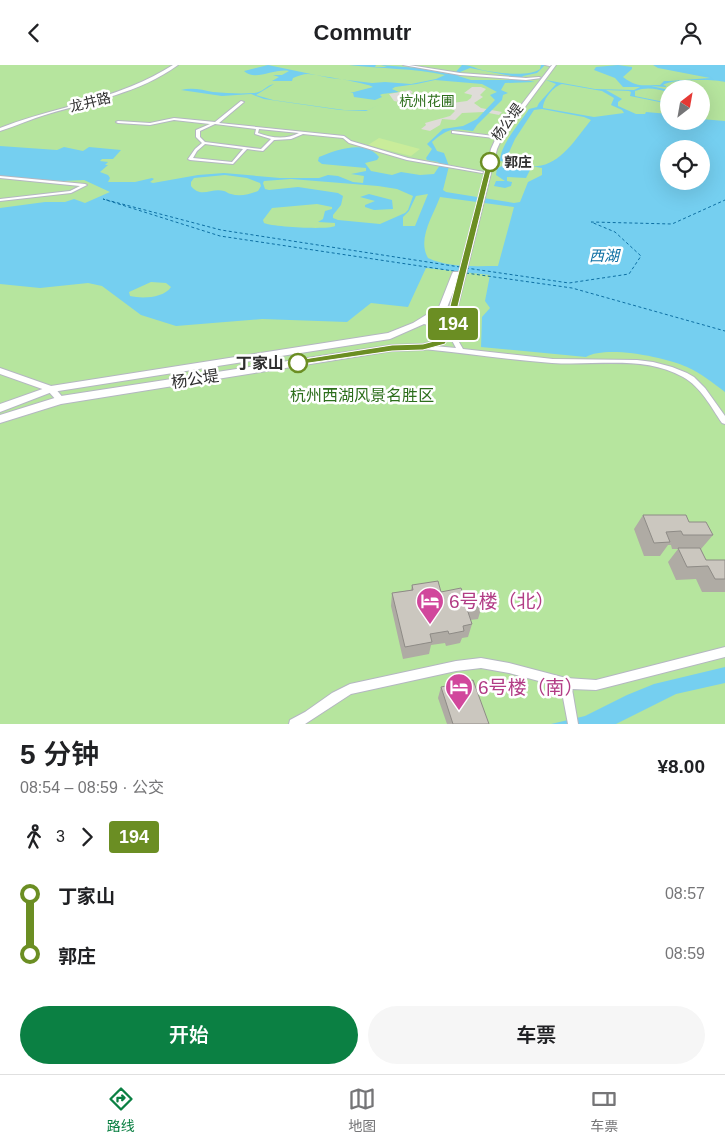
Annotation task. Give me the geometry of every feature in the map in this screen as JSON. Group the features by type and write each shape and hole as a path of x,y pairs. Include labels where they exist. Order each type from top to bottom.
{"main road":[{"name":"杨公堤","path":"479,195 488,148 494,137 549,65"},
{"name":"杨公堤","path":"0,419 62,400 392,348 423,347 441,342 450,331 453,323 453,310 459,275 479,195 499,138 554,65"},
{"name":"杨公堤","path":"0,408 51,389 390,336 407,330 443,308 459,275"},
{"path":"424,321 442,326 450,331"},
{"path":"407,330 407,336 411,342 423,347"}],"street":[{"name":"龙井路","path":"0,130 32,117 114,96 152,79 176,65"},
{"path":"404,65 460,74 526,79 539,78"},
{"path":"242,102 216,123 198,130 198,137 204,143 262,149 274,138"},
{"path":"118,122 150,124 174,119 344,137 353,143 406,159 482,172"},
{"path":"258,128 256,131 258,134 274,138 289,139 302,133"},
{"path":"453,132 494,137"},
{"path":"204,143 190,159 233,163 246,148"},
{"path":"0,177 85,185 71,192 0,200"},
{"path":"450,331 460,349"},
{"path":"423,347 460,349 486,355 554,361 605,360 663,367 687,377 699,386 725,421"},
{"path":"0,371 51,389 62,400"},
{"path":"294,724 302,721 337,695 350,689 456,666 481,663 509,667 566,683 596,685 725,652"},
{"path":"566,683 572,719"}],"green space":[{"name":"杭州西湖风景名胜区","path":"0,65 725,65 725,724 0,724"},
{"path":"379,138 420,149 411,156 368,145"}],"shaded area":[{"path":"472,87 486,89 480,95 483,97 474,103 481,108 502,112 499,115 484,112 462,113 455,120 442,119 440,125 430,131 421,129 426,125 425,123 450,116 455,111 448,106 427,104 418,100 398,99 399,102 394,101 389,94 410,90 413,92 411,94 421,98 437,98 441,101 452,103 467,101 471,98 472,95 464,93"}],"water":[{"path":"268,65 316,75 302,75 293,78 292,81 272,81 279,77 273,75 282,75 289,71 254,75 244,71"},
{"name":"西湖","path":"349,65 417,68 454,74 462,65 512,74 529,73 540,69 541,65 545,65 537,73 523,76 521,79 535,82 505,83 501,90 508,93 503,95 502,100 473,131 451,130 432,142 437,151 444,153 449,166 443,190 514,203 520,202 528,182 542,175 542,168 531,166 546,164 556,159 565,152 591,120 542,109 534,110 515,139 505,161 513,163 500,161 503,148 529,109 537,107 556,84 546,80 595,89 634,90 640,87 623,87 615,78 594,70 596,67 618,65 632,67 623,77 628,81 640,85 660,85 660,87 651,86 660,88 660,90 643,89 635,91 635,96 660,102 630,96 631,92 629,91 606,90 622,99 618,102 618,106 636,114 645,114 646,112 660,113 660,130 710,130 710,120 725,121 725,392 692,369 651,356 607,352 586,357 481,347 482,317 490,308 485,301 490,275 426,268 408,307 371,303 347,322 262,319 176,326 141,315 102,286 88,283 40,288 0,284 0,208 45,202 65,202 74,199 85,203 110,192 84,180 63,181 0,177 0,146 57,150 64,147 83,151 89,147 121,150 113,159 102,159 100,161 108,162 105,165 108,165 100,172 108,175 110,178 108,182 135,182 152,178 154,179 150,182 153,183 198,175 224,173 280,178 319,178 328,175 363,183 364,176 351,174 366,171 366,168 322,164 318,161 319,157 342,149 366,148 379,157 377,160 365,163 371,171 392,175 401,172 420,175 434,174 440,165 438,162 427,160 426,158 432,149 427,144 443,129 463,126 477,119 495,100 490,95 497,92 482,84 435,80 395,87 392,89 399,92 382,94 380,95 382,97 375,100 354,97 353,93 350,93 373,87 344,80 411,84 436,79 445,75","holes":["470,68 517,77 518,80 471,80 458,76 460,72","562,84 602,91 614,98 611,105 622,110 624,113 594,117 543,108 543,104 550,93","225,175 247,178 260,183 261,186 258,191 238,195 220,190 199,192 191,186 194,178","291,179 378,186 397,189 413,196 405,213 380,224 338,220 333,218 333,215 341,205 343,196 338,193 298,187 269,190 265,189 264,181","428,194 415,226 403,226 403,217 409,211 416,196","440,197 514,207 498,266 454,265 428,258 425,251 425,235","317,204 332,207 332,209 325,211 323,219 318,222 335,223 335,226 312,228 264,223 263,220 272,208","151,282 166,283 171,287 168,291 158,295 146,297 130,296 129,292"]},
{"name":"西湖","path":"653,65 725,65 725,82 683,80 710,78 658,68"},
{"path":"274,84 256,95 273,100 344,110 368,110 379,105 366,111 340,110 264,99 251,94 222,96 181,90 253,93"},
{"path":"505,165 530,170 526,178 507,177 507,181 512,182 511,186 505,188 494,186 496,181 505,181 496,175 497,168"},
{"path":"369,194 392,200 393,209 374,210 365,207 365,205 375,201 360,197"},
{"path":"725,667 725,683 676,694 616,724 551,724 585,716 654,684"}],"building":[{"path":"643,515 686,515 689,522 706,522 713,535 683,535 681,531 666,532 670,542 654,543"},
{"path":"678,548 700,548 706,560 725,560 725,579 715,579 708,566 687,567"},
{"name":"6号楼（北）","path":"438,581 441,592 461,588 464,596 478,594 482,606 467,609 472,624 463,626 464,631 449,634 448,631 430,634 432,642 405,647 392,593 413,590 412,585"},
{"path":"473,680 489,724 453,724 441,687"}],"ferry route":[{"path":"460,267 221,230 103,199 220,236 460,272"},
{"path":"466,268 569,283 629,274 641,256 615,232 591,222 672,224 725,200"},
{"path":"466,273 572,288 725,331"}],"bus line":[{"name":"194","path":"298,363 392,348 423,347 441,342 450,331 453,323 453,310 490,162"}],"place":[{"name":"郭庄","path":"490,162"},
{"name":"丁家山","path":"298,363"},
{"name":"6号楼（北）","path":"430,625"},
{"name":"6号楼（南）","path":"459,711"}],"park label":[{"name":"杭州花圃","path":"427,101"}]}
